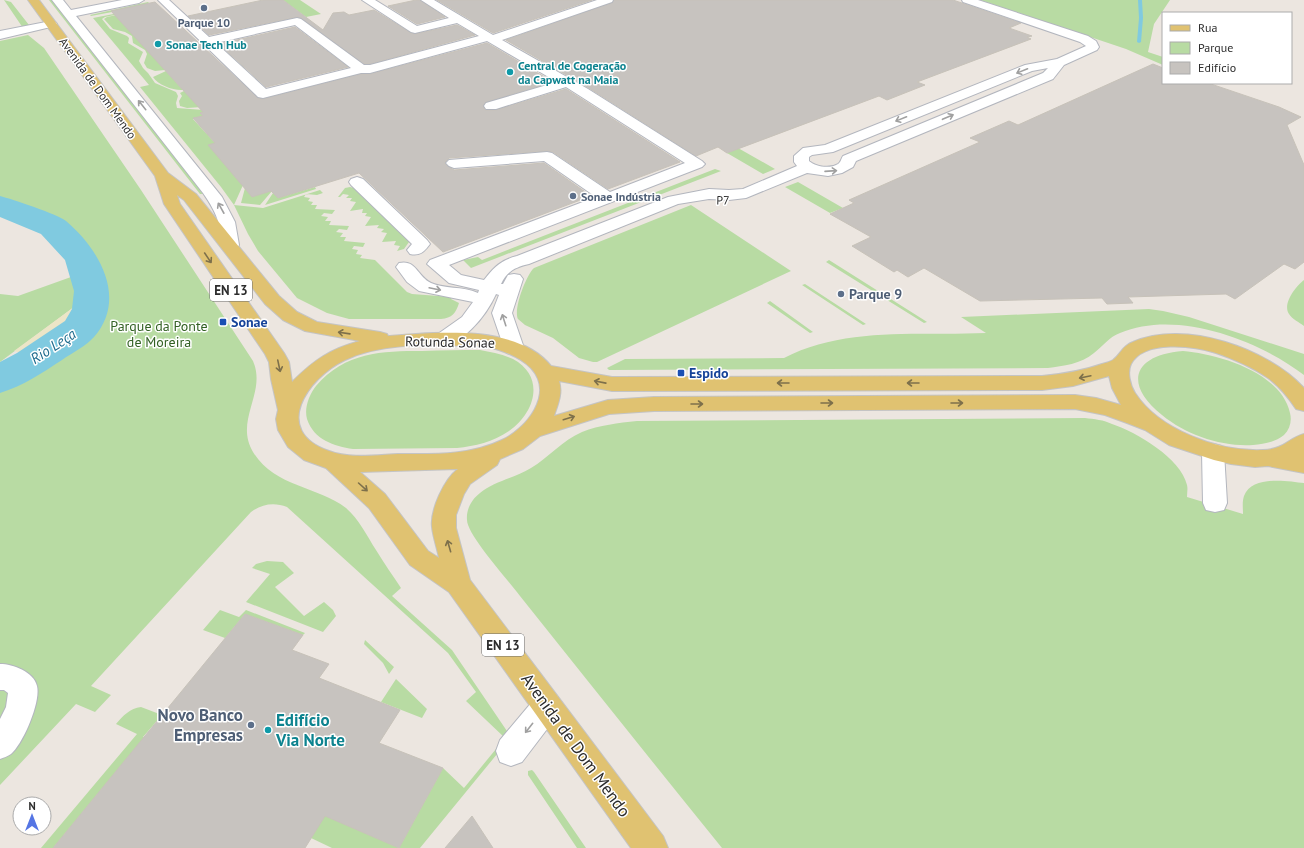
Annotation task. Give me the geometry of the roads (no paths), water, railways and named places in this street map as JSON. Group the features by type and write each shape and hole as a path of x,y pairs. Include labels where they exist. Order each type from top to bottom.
{"main road":[{"name":"Avenida de Dom Mendo","path":"33,0 163,176 190,196 272,300 290,316 312,327 397,341"},
{"name":"Avenida de Dom Mendo","path":"163,176 172,204 274,353 278,362 288,409"},
{"name":"Rotunda Sonae","path":"485,340 501,343 514,348 537,362 546,372 550,383 549,401 540,420 532,430 511,445 499,451 474,459 452,462 334,462 314,454 298,444 289,430 288,409 291,400 302,383 328,361 356,348 379,342 397,341 485,340"},
{"path":"1155,425 1136,409 1124,393 1119,378 1121,364 1130,352 1151,343 1178,341 1203,344 1230,351 1267,369 1288,384 1304,404"},
{"path":"546,372 612,384 1042,383 1069,381 1093,376 1121,364"},
{"path":"532,430 608,407 654,404 1075,402 1094,404 1114,409 1155,425 1182,441 1213,452 1240,458 1264,458 1279,456 1292,452 1304,442"},
{"name":"Avenida de Dom Mendo","path":"458,584 444,528 444,515 448,502 453,491 462,478 499,451"},
{"path":"1264,458 1304,464"},
{"name":"Avenida de Dom Mendo","path":"334,462 377,501 419,558 458,584 651,848"}],"street":[{"path":"62,7 97,0"},
{"path":"62,7 139,0"},
{"path":"163,0 263,94 361,69 370,69 490,38 608,0"},
{"path":"367,0 415,30 459,19"},
{"path":"426,0 567,83 698,164 608,198 426,258 415,267 405,267 420,284 430,288 454,291 469,296 477,300 479,308"},
{"path":"967,0 1084,39 1092,45 1092,48 1060,62 1029,68 828,149 808,150 801,156 800,159 807,167 827,172 841,169 848,164 848,159 1048,76 1060,62"},
{"path":"62,7 210,190 222,209 230,230 230,245"},
{"path":"208,41 297,20 361,69"},
{"path":"0,35 51,24"},
{"path":"490,106 567,83"},
{"path":"454,162 547,156 608,198"},
{"name":"P7","path":"674,200 694,196 709,200 740,200 770,183 807,167"},
{"path":"442,340 464,325 476,314 497,274 512,262 523,260 674,200 677,196 694,190 748,185 762,179 770,183"},
{"path":"357,182 420,244 426,258 455,279 508,291"},
{"path":"514,348 502,318 503,308 508,291 516,272 522,266 523,260"},
{"path":"1213,452 1215,503"},
{"path":"0,677 8,677 22,687 21,708 8,734 0,744"},
{"path":"512,751 547,706"}],"waterway":[{"path":"1139,42 1141,18 1140,0"},
{"name":"Rio Leça","path":"0,206 53,227 81,258 92,291 91,309 80,329 31,362 0,379"}],"place":[{"name":"Parque 10","path":"204,8"},
{"name":"Sonae Tech Hub","path":"158,44"},
{"name":"Central de Cogeração da Capwatt na Maia","path":"510,72"},
{"name":"Sonae Indústria","path":"573,196"},
{"name":"Parque 9","path":"841,294"},
{"name":"Sonae","path":"223,322"},
{"name":"Espido","path":"681,373"},
{"name":"Novo Banco Empresas","path":"251,725"},
{"name":"Edifício Via Norte","path":"268,730"}],"park label":[{"name":"Parque da Ponte de Moreira","path":"159,334"}]}
